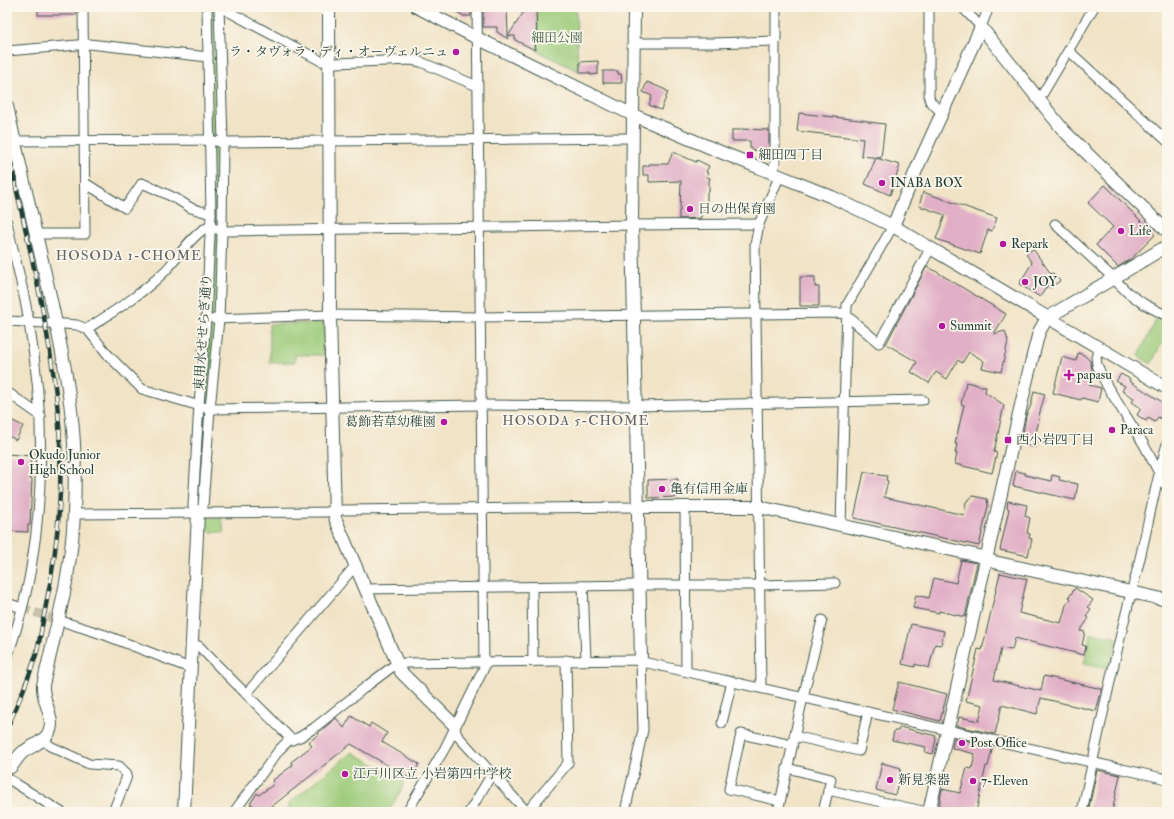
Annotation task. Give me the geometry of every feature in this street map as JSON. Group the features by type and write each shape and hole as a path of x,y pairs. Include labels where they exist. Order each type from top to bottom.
{"street":[{"path":"36,234 85,234 83,7"},
{"path":"184,812 198,513 193,506 198,405 206,319 212,214 207,7"},
{"path":"219,7 321,61 411,60 422,62 477,86"},
{"name":"東用水せせらぎ通り","path":"198,513 203,507 210,409 220,320 223,142 219,7"},
{"path":"329,7 330,316 335,518 401,672 454,726 457,735 527,812 568,763 566,660"},
{"path":"417,7 633,115 832,197 893,226 1167,388"},
{"path":"409,811 484,668 477,7"},
{"path":"625,812 643,730 640,661 632,225 634,7"},
{"path":"761,687 755,245 759,224 776,174 776,7"},
{"path":"929,7 929,96 930,100 942,113"},
{"path":"962,7 981,27 1064,131 1167,231"},
{"path":"842,526 847,305 893,226 989,7"},
{"path":"1039,100 1094,7"},
{"path":"634,43 775,41"},
{"path":"7,51 89,44 208,56"},
{"path":"1069,51 1167,140"},
{"path":"7,106 56,323 70,407 74,443 74,514 68,567 42,693 50,717 51,726 43,739 23,752 8,774 61,812"},
{"path":"15,141 210,140 223,142 633,138"},
{"path":"85,183 125,208 142,183 175,198 191,208 212,214"},
{"path":"7,222 8,234 30,323 41,416 40,502 31,569 22,608 7,658"},
{"path":"87,329 141,293 166,271 188,244 205,229 210,228 222,231 759,224"},
{"path":"1056,224 1133,297 1167,316"},
{"path":"828,790 928,812 1039,332 1047,318 1167,246"},
{"path":"206,319 220,320 330,316 480,317 634,314 834,313 846,315 879,343 930,249"},
{"path":"7,321 77,325 87,329 110,356 142,389 210,409 481,405 635,406 923,400"},
{"path":"1100,349 1096,358 1097,365 1107,386 1143,443 1167,488"},
{"path":"7,392 41,416"},
{"path":"1082,812 1158,472 1167,444"},
{"path":"74,514 637,507 759,507 979,556 994,562 1167,600"},
{"path":"685,508 686,671"},
{"path":"247,693 355,566"},
{"path":"365,589 639,585 760,586 835,583"},
{"path":"583,586 586,660"},
{"path":"532,587 533,661"},
{"path":"7,603 22,608"},
{"path":"58,620 105,635 190,668"},
{"path":"778,812 794,736 822,620"},
{"path":"191,644 199,646 292,740"},
{"path":"234,812 279,750 288,741 300,737 314,728 368,685 398,664 634,660 761,687 1167,779"},
{"path":"722,723 732,681"},
{"path":"794,736 859,751 868,712"},
{"path":"780,801 729,789 742,734 792,745"},
{"path":"43,739 50,746 89,764 119,766 127,774 112,812"},
{"path":"787,768 831,779 823,812"},
{"path":"469,812 492,774"}],"green space":[{"path":"218,7 222,141 211,140 208,8"},
{"name":"細田公園","path":"557,7 576,7 578,71 537,51 537,10 557,10"},
{"path":"211,142 222,143 221,229 213,226"},
{"path":"212,228 221,231 218,318 209,318"},
{"path":"1157,318 1167,323 1167,332 1151,364 1138,356"},
{"path":"208,320 218,320 210,408 201,404"},
{"path":"324,323 325,355 295,355 295,362 270,363 269,324"},
{"path":"203,518 222,518 224,533 204,531"},
{"path":"1091,633 1117,638 1110,670 1084,664"},
{"path":"352,752 403,781 403,787 388,812 288,812 289,803"}],"building":[{"path":"38,7 76,7 76,15 38,15"},
{"path":"448,7 471,7 471,16 464,16"},
{"path":"483,7 507,7 508,39 497,32 497,27 483,27"},
{"path":"527,7 536,7 537,41 534,41 535,50 515,40 515,36 508,36"},
{"path":"598,61 598,74 590,75 590,73 580,73 580,62"},
{"path":"603,71 618,71 618,74 621,74 622,83 603,83"},
{"path":"647,82 668,92 661,110 649,105 652,96 643,92"},
{"path":"799,113 885,124 881,158 861,156 863,139 797,131"},
{"path":"732,130 769,130 769,154 763,154 750,148 750,141 732,141"},
{"path":"673,152 696,162 697,160 709,166 706,172 708,173 706,177 710,178 709,192 707,192 707,202 701,214 701,218 679,219 681,181 649,182 649,175 643,175 643,166 649,166 649,164 668,164"},
{"path":"876,158 900,165 890,195 865,184"},
{"path":"1105,185 1155,235 1132,258 1118,267 1096,245 1113,227 1088,203"},
{"path":"923,192 997,218 992,231 988,230 980,254 936,239 945,215 919,206"},
{"path":"1033,249 1051,274 1053,273 1060,281 1050,288 1048,285 1040,297 1019,284 1032,263 1026,254"},
{"path":"927,266 1006,314 994,334 1005,331 1008,341 1001,372 982,368 984,361 969,352 962,363 958,360 947,379 936,372 929,383 911,372 917,362 886,344"},
{"path":"800,277 815,277 815,287 819,287 819,306 800,306"},
{"path":"1078,353 1084,355 1090,361 1092,369 1089,385 1101,388 1098,402 1082,398 1081,400 1053,393 1062,357 1076,361"},
{"path":"1121,374 1130,379 1129,381 1167,405 1167,422 1158,417 1155,422 1148,418 1146,421 1137,415 1141,408 1132,402 1134,398 1122,391 1125,386 1116,381"},
{"path":"966,382 986,387 985,392 1004,405 994,452 997,453 992,473 955,464 957,444 955,444 964,405 961,404"},
{"path":"1034,391 1045,394 1038,419 1035,437 1038,438 1036,447 1021,444 1026,416 1031,405"},
{"path":"7,418 23,426 16,440 7,435"},
{"path":"7,454 31,456 30,479 32,479 30,525 28,525 28,532 7,531"},
{"path":"1016,471 1025,473 1025,475 1051,481 1052,475 1060,477 1059,480 1078,484 1075,500 1013,486"},
{"path":"864,472 887,476 886,480 888,481 884,497 964,515 966,502 973,496 987,499 988,506 979,546 854,518"},
{"path":"678,479 678,497 648,498 648,480"},
{"path":"1008,501 1027,505 1025,516 1030,518 1027,533 1030,534 1029,538 1032,539 1028,556 1000,550 1009,509 1007,508"},
{"path":"961,560 977,563 965,617 939,611 939,613 913,608 916,595 929,598 934,578 956,583"},
{"path":"1000,573 1027,579 1019,613 1061,623 1066,605 1071,599 1069,597 1075,588 1093,600 1088,607 1091,609 1086,616 1089,618 1080,631 1085,632 1082,645 1086,646 1084,655 1015,638 1012,650 1001,648 994,680 1041,691 1044,676 1102,689 1096,711 1041,698 1037,714 1002,705 995,734 957,726 959,717 979,721 983,705 966,701 978,649 982,650"},
{"path":"911,624 944,631 941,645 935,644 929,668 915,664 915,667 902,664"},
{"path":"899,682 947,694 940,721 892,709"},
{"path":"351,716 369,727 371,723 387,733 382,742 419,764 411,779 351,744 271,807 276,812 248,812 253,805 250,804 257,793 259,795 274,784 272,781 293,765 291,762 312,746 309,742 319,734 318,733 336,718 344,728"},
{"path":"900,727 936,736 933,754 925,752 926,747 892,740 894,731 898,731"},
{"path":"954,738 993,746 988,766 986,766 976,812 938,812 942,789 960,793 967,768 972,769 975,754 952,748"},
{"path":"882,763 901,768 895,795 876,790"},
{"path":"1097,770 1120,775 1112,812 1088,812"}],"tunnel":[{"path":"22,608 58,620"}],"railway":[{"path":"7,147 47,332 56,394 60,448 60,502 54,556 39,644 26,683 7,728"}],"place":[{"name":"ラ・タヴォラ・ディ・オーヴェルニュ","path":"456,52"},
{"name":"細田四丁目","path":"750,155"},
{"name":"INABA BOX","path":"882,183"},
{"name":"日の出保育園","path":"690,209"},
{"name":"Life","path":"1121,231"},
{"name":"Repark","path":"1003,244"},
{"name":"JOY","path":"1025,282"},
{"name":"Summit","path":"942,326"},
{"name":"papasu","path":"1069,375"},
{"name":"葛飾若草幼稚園","path":"444,422"},
{"name":"Paraca","path":"1112,430"},
{"name":"西小岩四丁目","path":"1008,440"},
{"name":"Okudo Junior High School","path":"21,462"},
{"name":"亀有信用金庫","path":"662,489"},
{"name":"Post Office","path":"962,743"},
{"name":"江戸川区立 小岩第四中学校","path":"345,774"},
{"name":"新見楽器","path":"890,780"},
{"name":"7-Eleven","path":"973,781"}],"district":[{"name":"HOSODA 1-CHOME","path":"129,255"},
{"name":"HOSODA 5-CHOME","path":"576,420"}]}
